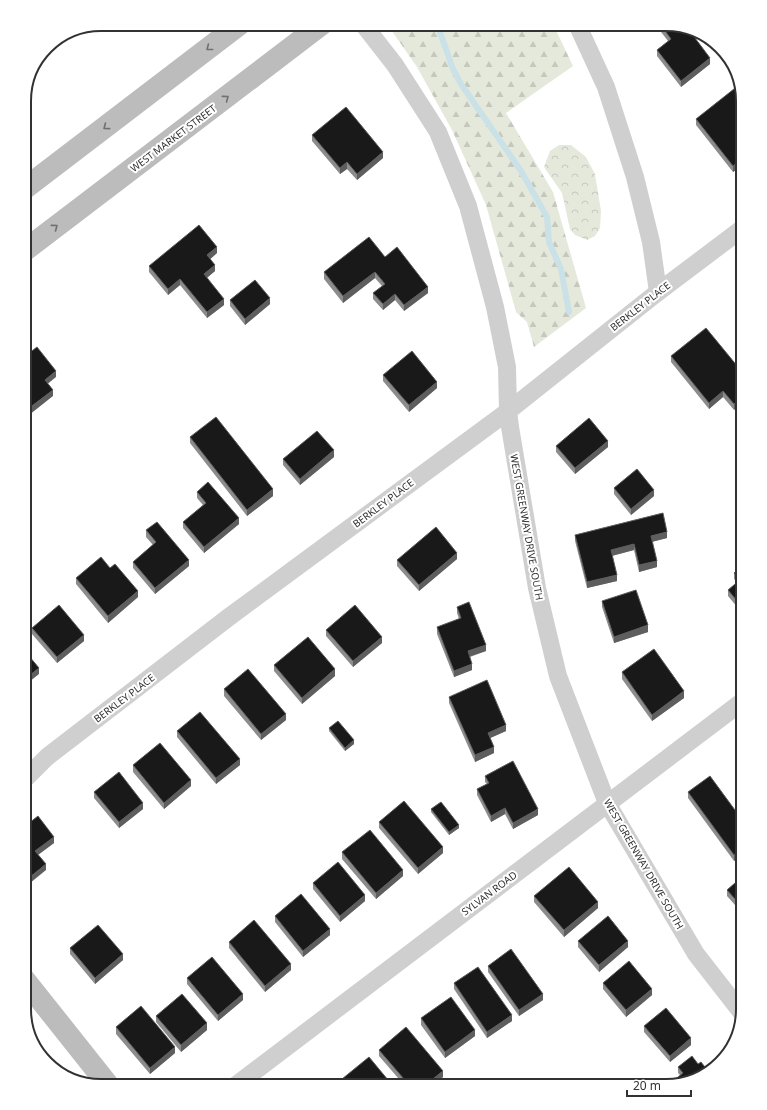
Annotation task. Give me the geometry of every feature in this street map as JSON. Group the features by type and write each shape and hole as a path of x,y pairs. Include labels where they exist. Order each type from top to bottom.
{"main road":[{"path":"31,183 231,31"},
{"name":"WEST MARKET STREET","path":"31,246 313,31"},
{"path":"31,988 103,1079"}],"street":[{"name":"WEST GREENWAY DRIVE SOUTH","path":"368,31 395,65 438,132 468,206 495,306 507,367 508,411 537,588 558,676 607,803 696,954 736,1005"},
{"path":"580,31 606,87 635,177 651,242 658,292"},
{"name":"BERKLEY PLACE","path":"31,773 46,757 216,627 508,411 658,292 736,233"},
{"name":"SYLVAN ROAD","path":"243,1079 736,706"}],"green space":[{"path":"392,31 556,31 573,66 506,113 553,192 586,308 534,347 527,322 516,312 486,205 452,130 417,67"},
{"path":"559,145 571,145 586,157 595,174 601,211 600,228 595,236 587,240 575,235 570,229 562,193 544,167 550,151"}],"building":[{"path":"665,31 679,32 694,37 710,58 681,81 657,50 671,39"},
{"path":"735,88 736,164 733,166 696,119"},
{"path":"346,107 383,152 357,174 347,162 340,168 312,135"},
{"path":"199,225 217,247 207,255 215,265 204,274 224,299 207,312 180,279 168,289 149,266"},
{"path":"369,237 385,257 397,247 428,287 404,305 395,294 383,304 373,293 385,284 375,272 343,296 324,272"},
{"path":"255,280 270,298 245,319 230,300"},
{"path":"706,328 736,364 736,402 734,404 723,391 709,403 671,356"},
{"path":"37,347 56,371 45,380 53,390 31,407 31,352"},
{"path":"412,351 437,382 409,405 383,375"},
{"path":"216,417 273,489 247,510 190,437"},
{"path":"589,418 608,441 575,468 556,446"},
{"path":"317,431 334,450 300,479 283,459"},
{"path":"637,469 654,490 631,509 614,488"},
{"path":"208,482 239,518 204,547 183,522 206,503 197,492"},
{"path":"663,513 667,532 651,536 657,561 639,565 634,544 611,550 617,575 587,582 575,535"},
{"path":"157,522 189,560 155,588 133,562 156,542 146,530"},
{"path":"436,527 457,553 419,585 397,560"},
{"path":"101,557 110,568 115,564 138,591 108,616 76,578"},
{"path":"736,583 736,600 728,590"},
{"path":"636,590 648,625 614,637 602,601"},
{"path":"469,602 486,645 468,651 472,664 454,671 437,627 461,618 457,607"},
{"path":"59,605 84,635 57,657 32,628"},
{"path":"355,605 382,637 353,661 326,630"},
{"path":"308,637 335,669 302,698 274,665"},
{"path":"654,649 684,691 652,715 622,672"},
{"path":"31,658 39,668 31,674"},
{"path":"248,669 286,714 261,734 224,689"},
{"path":"487,680 506,725 488,733 494,747 475,755 449,697"},
{"path":"200,712 240,759 216,778 177,731"},
{"path":"338,721 354,740 345,748 329,728"},
{"path":"160,743 191,780 164,803 133,765"},
{"path":"513,761 538,809 513,823 505,808 491,816 477,789 489,783 485,776"},
{"path":"119,772 143,803 119,822 94,792"},
{"path":"710,776 736,811 736,853 734,855 688,792"},
{"path":"404,801 443,847 418,868 379,822"},
{"path":"441,802 459,825 449,832 431,809"},
{"path":"38,816 54,837 35,851 46,864 31,876 31,822"},
{"path":"370,830 403,870 376,893 342,852"},
{"path":"338,862 365,895 340,916 313,883"},
{"path":"569,867 598,902 564,930 534,896"},
{"path":"736,882 736,900 727,890"},
{"path":"301,894 330,929 303,951 275,916"},
{"path":"608,916 628,941 599,965 578,941"},
{"path":"254,920 291,964 265,986 229,942"},
{"path":"98,925 123,954 95,978 70,948"},
{"path":"511,949 543,994 519,1010 488,966"},
{"path":"212,957 243,994 218,1015 187,978"},
{"path":"629,961 652,989 626,1010 603,983"},
{"path":"478,967 512,1015 487,1032 454,983"},
{"path":"182,994 207,1023 181,1045 156,1016"},
{"path":"451,997 475,1030 445,1052 421,1018"},
{"path":"141,1006 175,1047 150,1068 116,1027"},
{"path":"666,1008 691,1038 670,1056 644,1026"},
{"path":"406,1027 443,1071 433,1079 404,1079 379,1050"},
{"path":"692,1056 698,1064 701,1062 705,1067 692,1074 677,1078 683,1073 678,1067"},
{"path":"369,1057 387,1079 342,1079"}],"waterway":[{"path":"439,31 453,69 461,84 521,171 547,217 549,242 561,269 569,312"}]}
